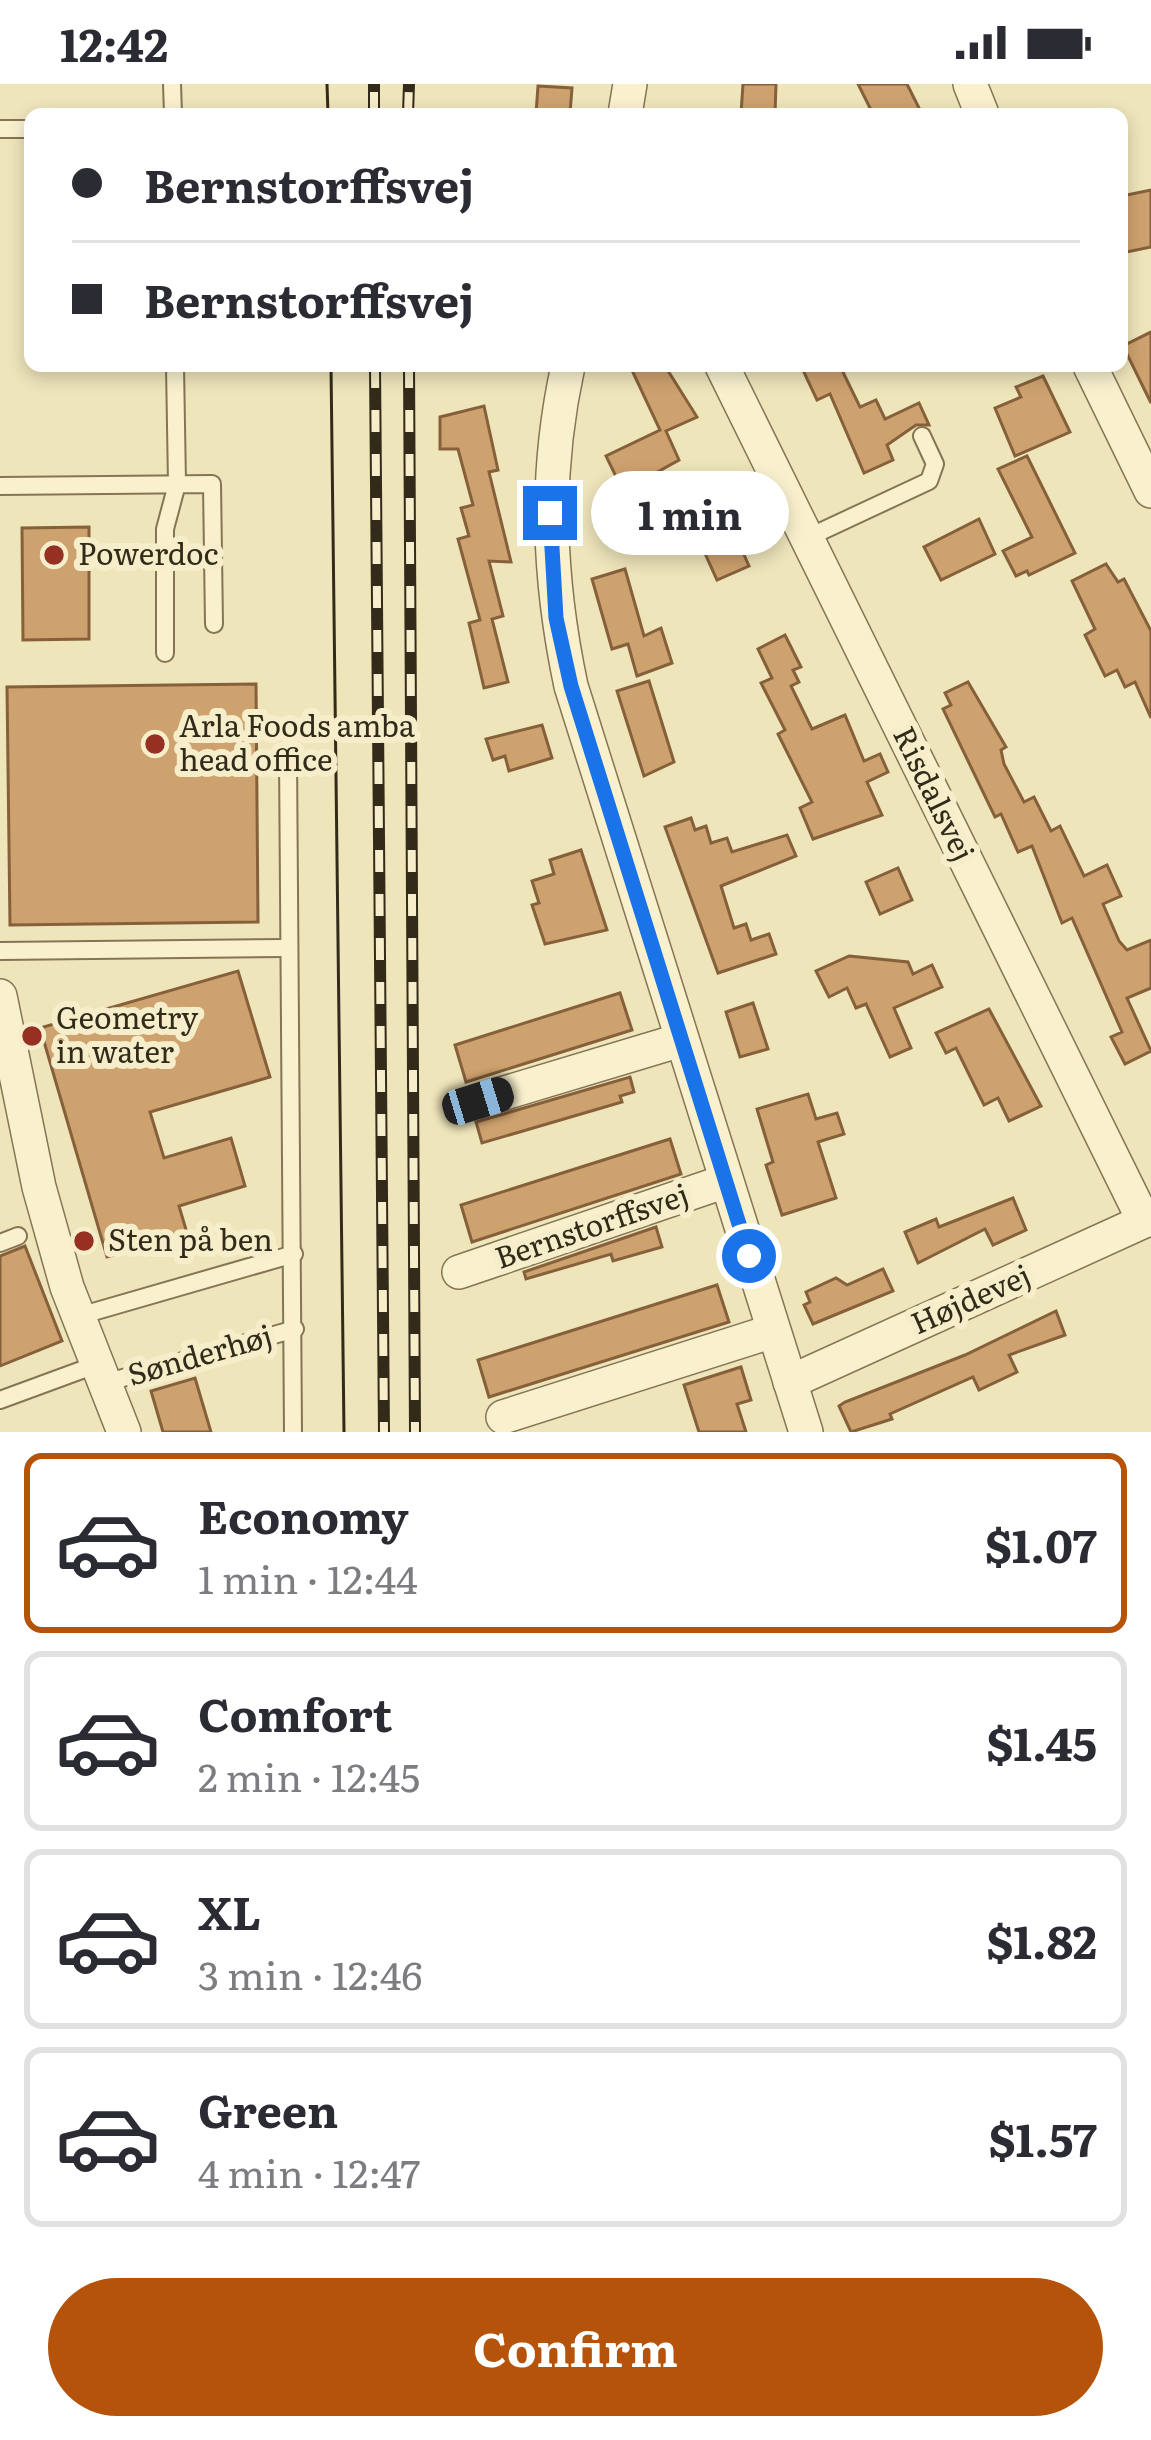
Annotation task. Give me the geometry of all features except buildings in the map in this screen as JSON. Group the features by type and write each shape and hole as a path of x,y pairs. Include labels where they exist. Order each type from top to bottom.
{"street":[{"name":"Bernstorffsvej","path":"567,372 549,480 556,618 571,686 806,1432"},
{"name":"Risdalsvej","path":"725,372 1148,1220"},
{"path":"1093,372 1151,491"},
{"name":"Sønderhøj","path":"2,1018 39,1187 79,1316 122,1431"},
{"path":"478,1101 681,1040"},
{"name":"Bernstorffsvej","path":"459,1272 726,1181"},
{"name":"Højdevej","path":"790,1382 1148,1220"},
{"path":"503,1418 772,1330"}],"lane":[{"path":"165,653 165,530 176,484 175,372"},
{"path":"807,538 929,481 935,464 922,436"},
{"path":"0,486 212,484 214,624"},
{"path":"288,756 293,1432"},
{"path":"0,951 287,948"},
{"path":"0,1243 18,1236"},
{"path":"79,1316 294,1254"},
{"name":"Sønderhøj","path":"102,1373 295,1329"},
{"path":"0,1400 102,1373"}],"tram line":[{"path":"327,84 328,108"},
{"path":"331,372 344,1432"}],"railway":[{"path":"374,84 374,108"},
{"path":"408,108 409,84"},
{"path":"375,372 384,1432"},
{"path":"409,372 415,1432"}],"place":[{"name":"Powerdoc","path":"54,555"},
{"name":"Arla Foods amba head office","path":"155,744"},
{"name":"Geometry in water","path":"32,1036"},
{"name":"Sten på ben","path":"84,1241"}],"route":[{"path":"550,513 556,618 571,686 749,1256"}]}
